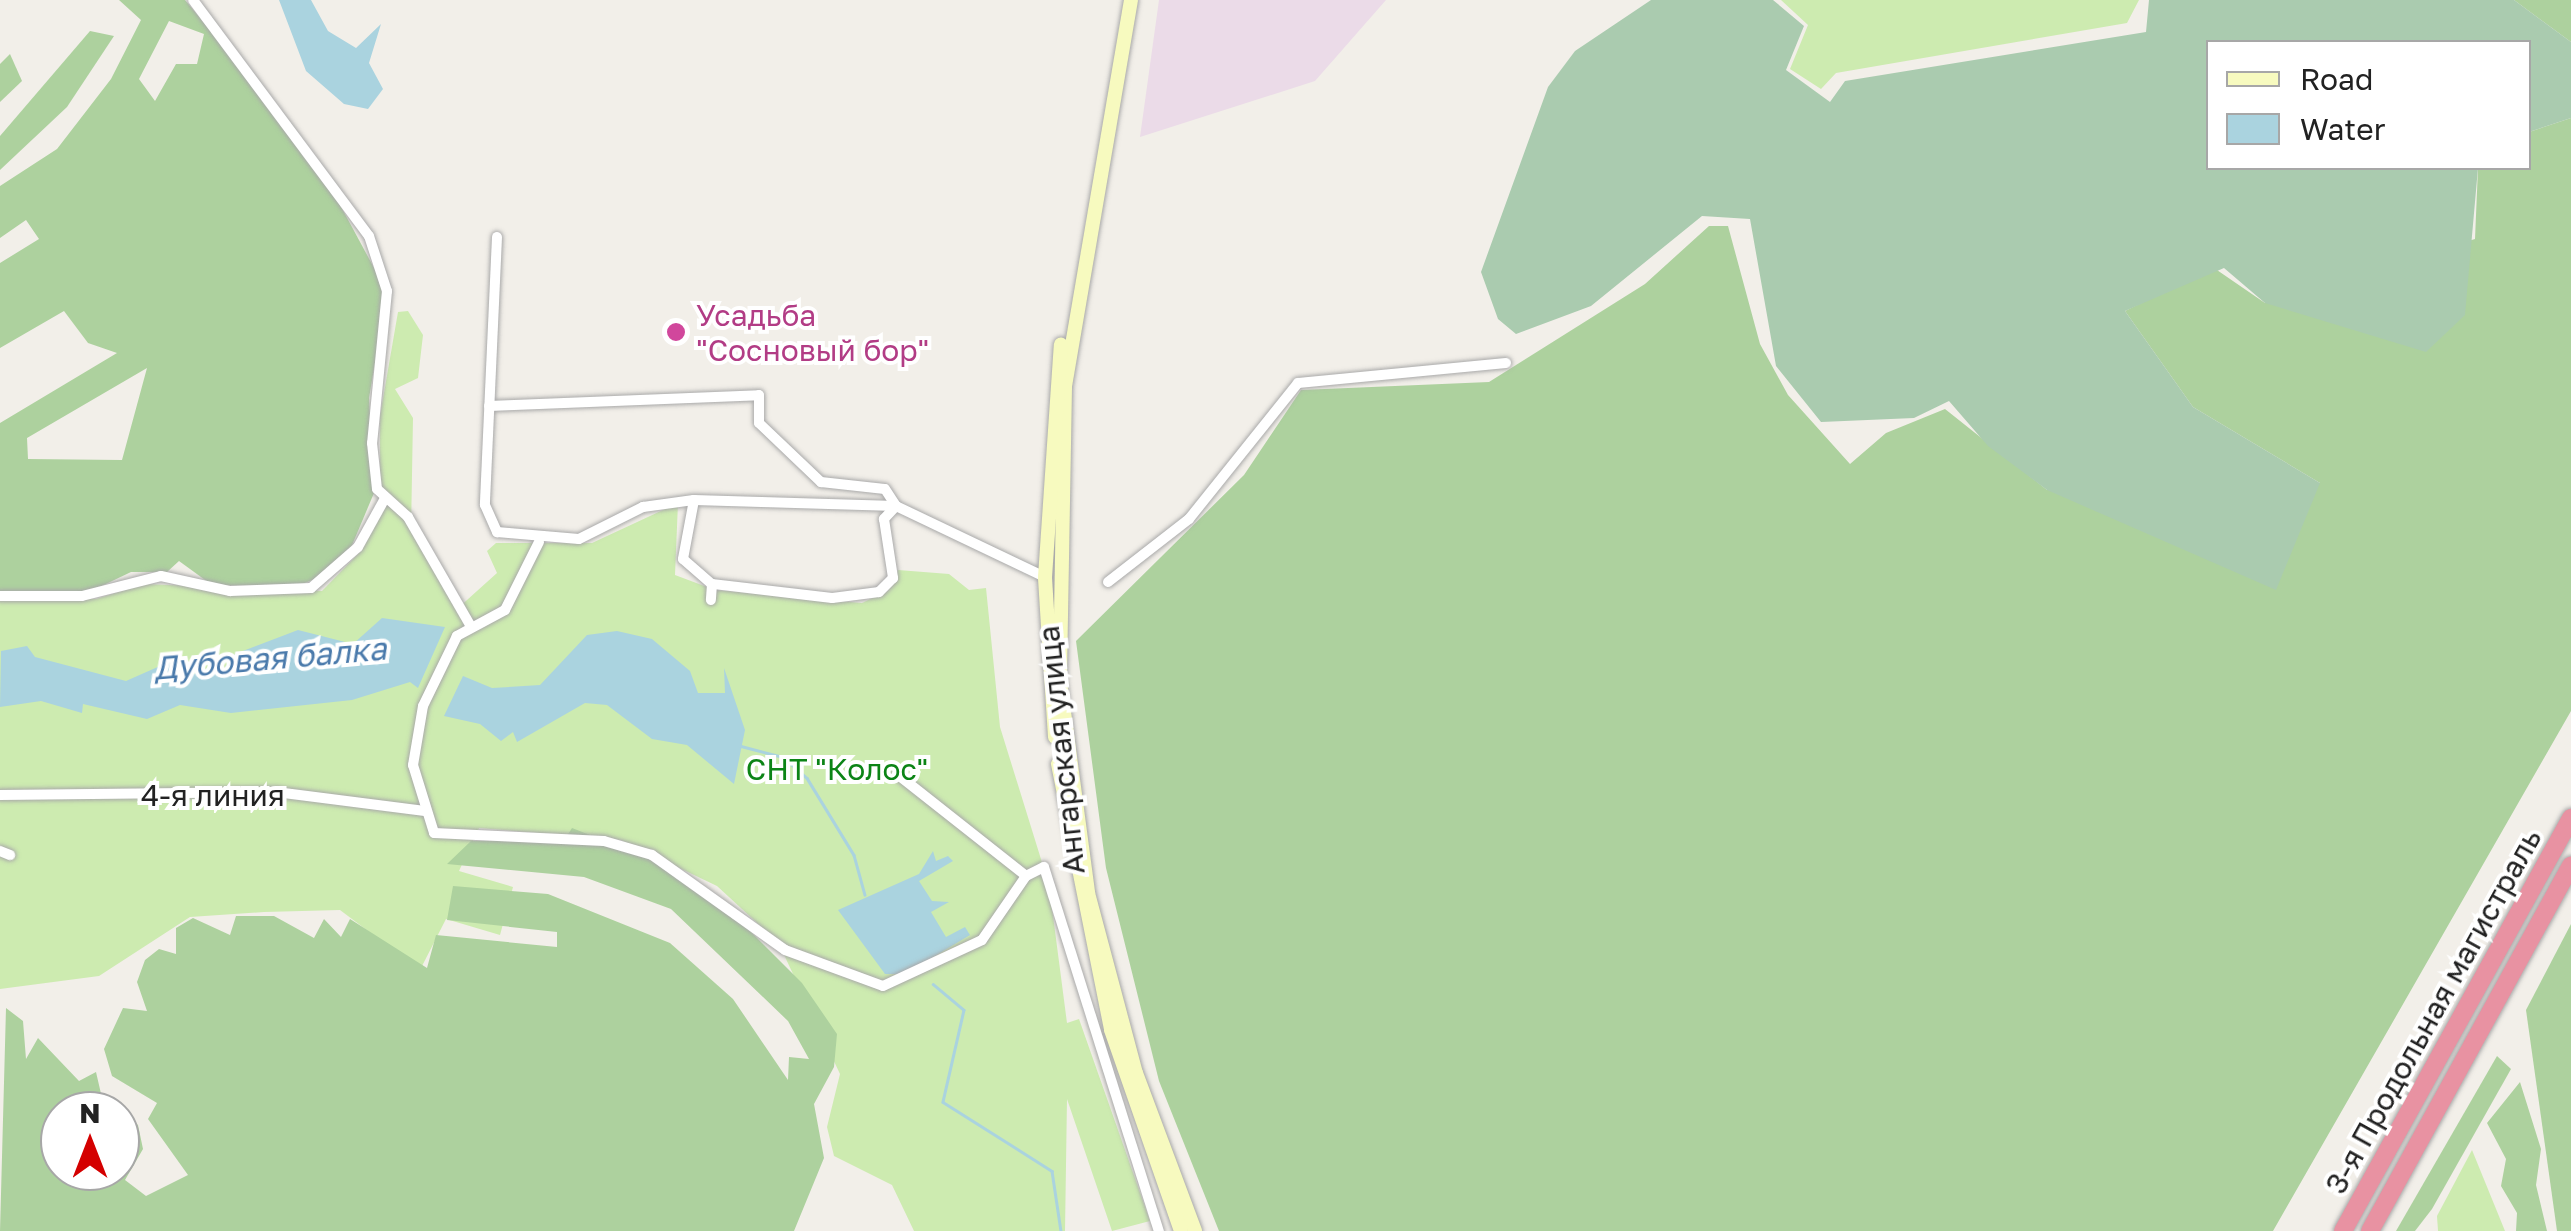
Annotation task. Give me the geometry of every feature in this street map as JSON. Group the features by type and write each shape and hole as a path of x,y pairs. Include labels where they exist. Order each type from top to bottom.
{"highway":[{"name":"3-я Продольная магистраль","path":"2343,1231 2571,818"},
{"name":"3-я Продольная магистраль","path":"2370,1231 2571,866"}],"main road":[{"name":"Ангарская улица","path":"1131,0 1084,257 1065,387 1055,574 1066,754 1117,1004 1195,1231"},
{"name":"Ангарская улица","path":"1084,257 1055,385 1045,577 1077,892 1130,1098 1181,1231"}],"street":[{"path":"0,596 82,596 161,576 230,590 311,588 347,560 384,500 372,443 384,270 342,190 193,0"},
{"path":"497,236 485,504 497,532 540,542 579,539 642,507 694,500 896,506 1045,577"},
{"path":"1108,582 1189,520 1298,383 1506,363"},
{"path":"489,406 759,395 760,423 820,482 884,489 896,506"},
{"path":"384,500 408,516 470,625"},
{"path":"694,500 683,558 712,584 832,598 879,592 893,578 884,520 896,506"},
{"path":"540,542 505,610 470,625 415,728 425,811 434,833 604,841 652,855 784,950 883,986 982,940 1026,876 1044,867 1055,879 1080,995 1159,1231"},
{"path":"711,600 712,584"},
{"path":"898,774 1026,876"},
{"name":"4-я линия","path":"0,795 276,792 425,811"}],"shaded area":[{"path":"1159,0 1386,0 1315,81 1140,137"}],"green space":[{"path":"119,0 185,0 311,151 387,292 369,398 374,493 350,550 329,573 295,587 212,585 179,561 167,572 131,572 87,593 0,592 0,423 117,353 88,343 64,311 0,348 0,263 39,239 26,220 0,238 0,186 57,149 111,79 141,20","holes":["169,21 204,34 197,64 176,64 155,101 139,79","147,368 122,460 28,459 27,438"]},
{"path":"1651,0 1773,0 1804,26 1786,70 1830,102 1845,81 2146,32 2149,0 2514,0 2571,42 2571,118 2531,131 2531,40 2206,40 2206,170 2478,170 2465,315 2426,352 2265,303 2224,268 2125,311 2193,407 2320,483 2276,590 2047,490 1988,446 1949,401 1914,418 1821,422 1776,366 1750,219 1702,216 1591,306 1516,334 1498,319 1481,272 1548,87 1575,51"},
{"path":"1781,0 2139,0 2127,23 1836,73 1821,89 1790,69 1808,25"},
{"path":"2514,0 2571,0 2571,42"},
{"path":"90,31 114,36 67,107 0,170 0,136"},
{"path":"10,54 22,81 0,102 0,64"},
{"path":"2571,118 2571,711 2273,1231 1219,1231 1159,1081 1106,868 1076,641 1244,475 1301,390 1489,382 1645,284 1709,226 1728,226 1760,344 1788,395 1850,464 1886,433 1945,409 2047,490 2320,483 2193,407 2125,311 2214,268 2265,303 2475,239 2478,170 2531,170 2531,131"},
{"name":"СНТ \"Колос\"","path":"408,311 423,335 418,378 395,389 413,418 411,532 457,609 497,573 487,551 496,543 592,543 678,503 675,575 715,590 862,603 889,590 898,570 949,574 969,590 986,588 1000,727 1049,885 1067,1023 1079,1019 1150,1221 1112,1231 1067,1099 1065,1231 914,1231 892,1185 834,1156 827,1127 840,1074 778,942 717,886 621,840 479,828 459,871 513,887 500,935 446,919 420,970 340,910 264,912 190,917 99,976 0,989 0,598 96,599 144,584 322,591 361,551 380,503 380,416 398,312"},
{"path":"572,828 651,859 735,916 802,983 837,1034 834,1067 814,1104 824,1158 794,1231 0,1231 6,1008 23,1021 26,1059 38,1038 79,1081 96,1072 100,1091 40,1091 40,1191 139,1191 146,1196 188,1175 148,1119 157,1103 112,1076 104,1049 123,1008 147,1011 137,982 145,960 159,949 176,954 176,928 193,918 230,935 236,916 274,916 314,938 324,919 341,937 350,919 427,968 436,935 557,947 557,932 447,920 453,886 548,894 670,943 733,999 788,1080 789,1057 809,1059 788,1021 671,909 584,877 447,864 471,841 565,839"},
{"path":"2571,924 2571,1231 2557,1231 2526,1010"},
{"path":"2497,1056 2511,1069 2432,1209 2415,1231 2396,1231"},
{"path":"2520,1082 2541,1149 2536,1185 2547,1231 2516,1231 2517,1213 2501,1186 2506,1159 2487,1123"},
{"path":"2472,1150 2505,1231 2438,1231 2437,1216"}],"water":[{"path":"279,0 311,0 328,31 356,48 381,24 369,63 383,89 368,109 344,104 306,71"},
{"path":"382,618 445,627 418,688 410,682 352,700 231,713 180,705 147,719 83,704 82,713 41,701 0,707 1,651 27,646 35,657 126,681 169,662 189,676 213,666 221,673 235,654 298,630 353,644"},
{"path":"617,631 652,639 690,671 698,693 725,693 724,668 745,730 734,784 687,745 652,739 607,705 585,703 517,742 513,732 501,741 480,724 444,716 463,676 492,688 540,685 587,635"},
{"path":"933,851 936,861 948,856 953,861 919,881 932,901 949,902 931,912 946,937 965,927 970,935 905,974 885,974 838,910 919,874"}],"waterway":[{"name":"Дубовая балка","path":"741,746 783,757 807,778 854,855 865,895"},
{"name":"Дубовая балка","path":"933,984 964,1010 943,1102 1052,1171 1061,1231"}],"place":[{"name":"Усадьба \"Сосновый бор\"","path":"676,332"}]}
